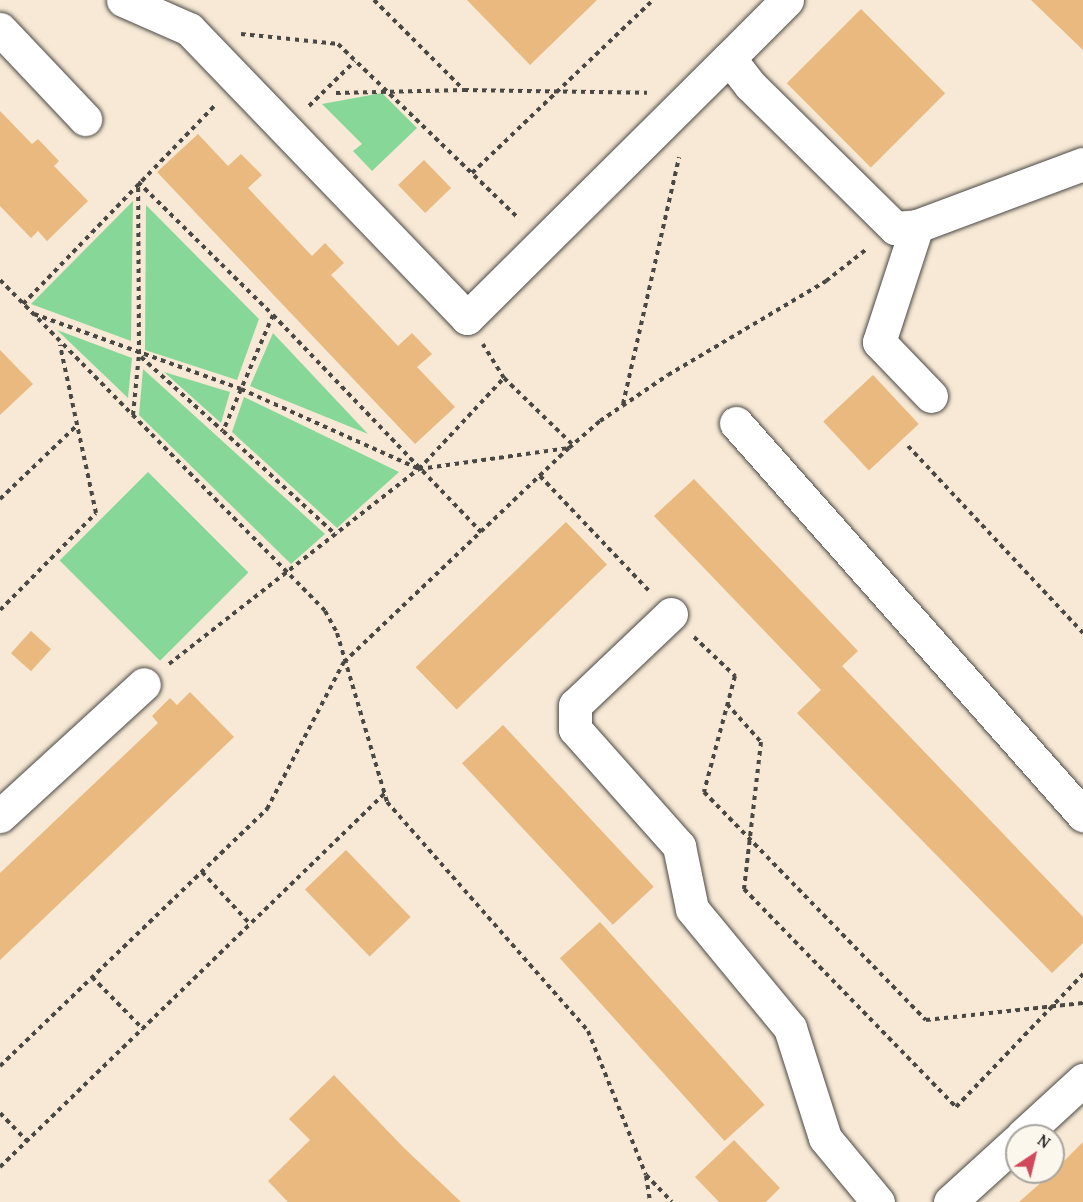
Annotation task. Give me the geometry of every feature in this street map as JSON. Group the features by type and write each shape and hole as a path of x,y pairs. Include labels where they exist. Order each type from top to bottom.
{"lane":[{"path":"123,0 189,29 241,79 467,318 787,0"},
{"path":"0,29 85,119"},
{"path":"729,58 750,85 906,227"},
{"path":"906,227 1083,164"},
{"path":"906,227 879,342 931,396"},
{"path":"736,423 1083,815"},
{"path":"670,614 575,705 575,729 679,846 692,909 790,1028 825,1138 878,1202"},
{"path":"0,816 144,684"},
{"path":"1035,1124 1083,1080"},
{"path":"950,1202 1005,1152"}],"path":[{"path":"374,0 464,90"},
{"path":"472,174 653,0"},
{"path":"189,29 338,44 543,243"},
{"path":"287,128 356,61"},
{"path":"23,304 138,182 241,79"},
{"path":"336,93 386,90 464,90 693,94"},
{"path":"623,405 680,152"},
{"path":"138,182 273,315 481,532"},
{"path":"133,416 139,354 138,182"},
{"path":"0,1066 267,809 344,662 571,447 623,405 826,281 906,227"},
{"path":"0,280 60,344 325,611 337,633 387,802 588,1031 646,1175 650,1202"},
{"path":"32,314 241,389 419,469 571,447"},
{"path":"223,431 273,315"},
{"path":"467,318 504,378 571,447"},
{"path":"0,610 96,513 60,344"},
{"path":"139,354 336,535"},
{"path":"144,684 419,469 504,378"},
{"path":"0,499 76,425"},
{"path":"908,447 1083,633"},
{"path":"540,476 670,614 735,676 704,792 926,1020 1083,1003"},
{"path":"728,704 761,742 744,889 956,1107 1083,974"},
{"path":"0,1167 385,793"},
{"path":"202,872 250,924"},
{"path":"92,977 143,1029"},
{"path":"0,1113 27,1141"},
{"path":"646,1175 672,1202"}],"green space":[{"path":"382,93 417,128 372,171 353,151 362,144 322,104"},
{"path":"133,201 131,341 31,304"},
{"path":"146,205 259,319 237,380 145,350"},
{"path":"57,330 132,358 128,398"},
{"path":"273,333 368,434 250,386"},
{"path":"143,369 325,534 291,564 139,415"},
{"path":"164,372 230,392 221,423"},
{"path":"244,397 399,472 337,528 232,432"},
{"path":"148,472 248,572 160,661 60,560"}],"building":[{"path":"467,0 597,0 530,65"},
{"path":"1031,0 1083,0 1083,50"},
{"path":"861,9 945,93 871,167 787,83"},
{"path":"0,111 32,144 38,139 59,161 54,166 88,201 47,241 38,231 31,238 0,206"},
{"path":"198,134 228,166 241,154 262,175 248,188 312,256 325,243 344,263 331,275 398,346 412,333 432,354 417,367 455,407 415,444 157,172"},
{"path":"424,160 451,188 425,213 398,185"},
{"path":"0,350 33,384 0,415"},
{"path":"873,375 919,424 869,470 823,421"},
{"path":"694,479 858,651 842,666 1083,917 1083,943 1052,973 797,713 821,690 654,516"},
{"path":"566,522 607,564 457,710 416,667"},
{"path":"31,631 51,649 31,671 11,653"},
{"path":"190,692 234,737 0,960 0,873 158,723 152,716 170,698 177,705"},
{"path":"503,725 654,887 613,925 462,763"},
{"path":"346,850 411,917 370,956 305,890"},
{"path":"600,922 765,1105 724,1141 560,958"},
{"path":"334,1075 403,1147 461,1202 288,1202 268,1181 310,1140 289,1119"},
{"path":"734,1140 780,1188 766,1202 719,1202 695,1177"},
{"path":"1083,1142 1083,1202 1019,1202 1039,1184 1065,1184 1065,1160"}]}
